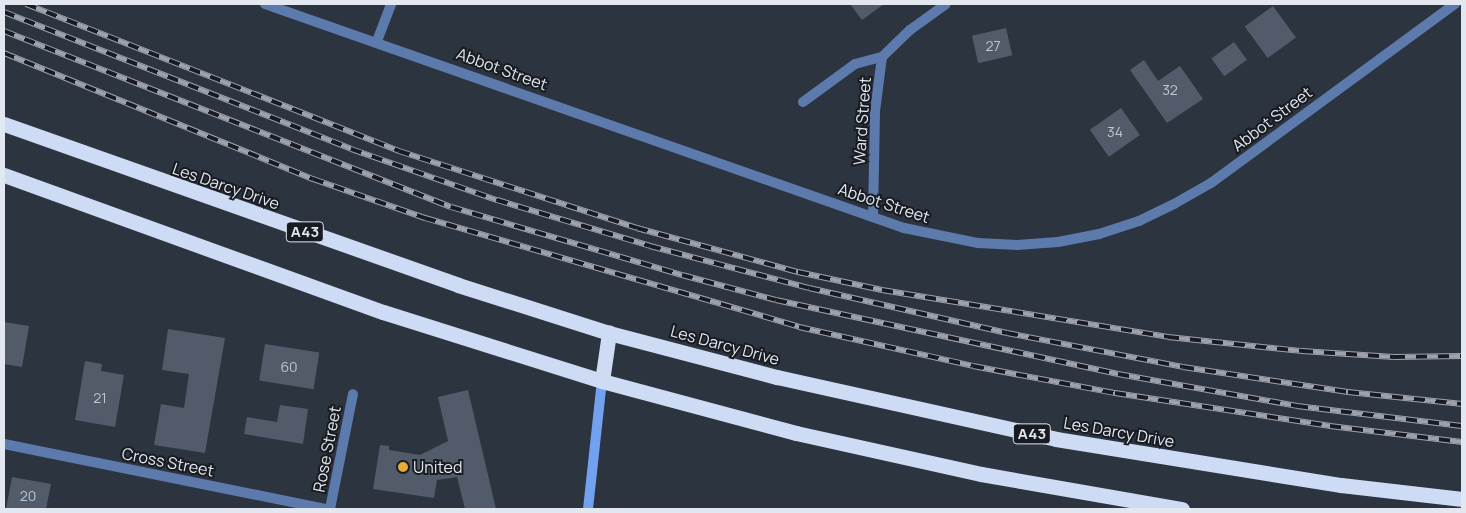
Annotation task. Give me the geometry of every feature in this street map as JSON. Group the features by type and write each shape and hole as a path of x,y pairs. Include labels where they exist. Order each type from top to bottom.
{"highway":[{"name":"Les Darcy Drive","path":"4,124 458,285 609,333 880,401 1056,439 1332,484 1462,499"},
{"path":"4,175 383,312 602,381 796,433 981,474 1182,509"},
{"path":"602,381 609,333"}],"street":[{"name":"Abbot Street","path":"265,4 377,41 873,217 941,237 1016,245 1058,242 1139,221 1211,183 1455,4"},
{"path":"377,41 391,4"},
{"name":"Ward Street","path":"803,102 855,64 882,57 910,30 946,4"},
{"name":"Ward Street","path":"873,217 875,111 882,57"},
{"path":"588,509 602,381"},
{"name":"Rose Street","path":"329,509 353,394"},
{"name":"Cross Street","path":"4,444 329,509"}],"building":[{"path":"850,4 884,4 862,20"},
{"path":"1273,6 1296,38 1268,58 1245,27"},
{"path":"1006,28 1012,55 978,63 972,36"},
{"path":"1234,42 1247,60 1224,76 1211,58"},
{"path":"1144,60 1158,81 1180,66 1203,99 1167,123 1130,70"},
{"path":"1121,108 1140,135 1109,157 1090,130"},
{"path":"4,322 29,326 22,367 4,364"},
{"path":"168,329 225,338 205,453 154,445 161,404 184,408 189,374 162,370"},
{"path":"265,344 319,353 314,389 259,381"},
{"path":"85,361 102,364 101,371 124,375 115,427 75,420"},
{"path":"468,390 496,509 465,509 457,477 437,480 434,498 373,489 380,445 389,446 389,450 420,455 448,441 438,397"},
{"path":"280,405 308,409 303,444 244,434 247,417 277,422"},
{"path":"12,477 51,484 46,509 6,509"}],"railway":[{"path":"26,4 399,151 637,228 798,272 882,290 1168,337 1302,351 1394,357 1462,356"},
{"path":"4,12 351,149 497,200 650,246 809,288 1007,333 1183,367 1348,392 1462,404"},
{"path":"4,31 451,207 682,275 776,300 1118,374 1297,406 1462,426"},
{"path":"4,53 313,179 425,218 799,327 973,366 1115,393 1330,426 1462,442"}],"place":[{"name":"United","path":"403,467"}]}
